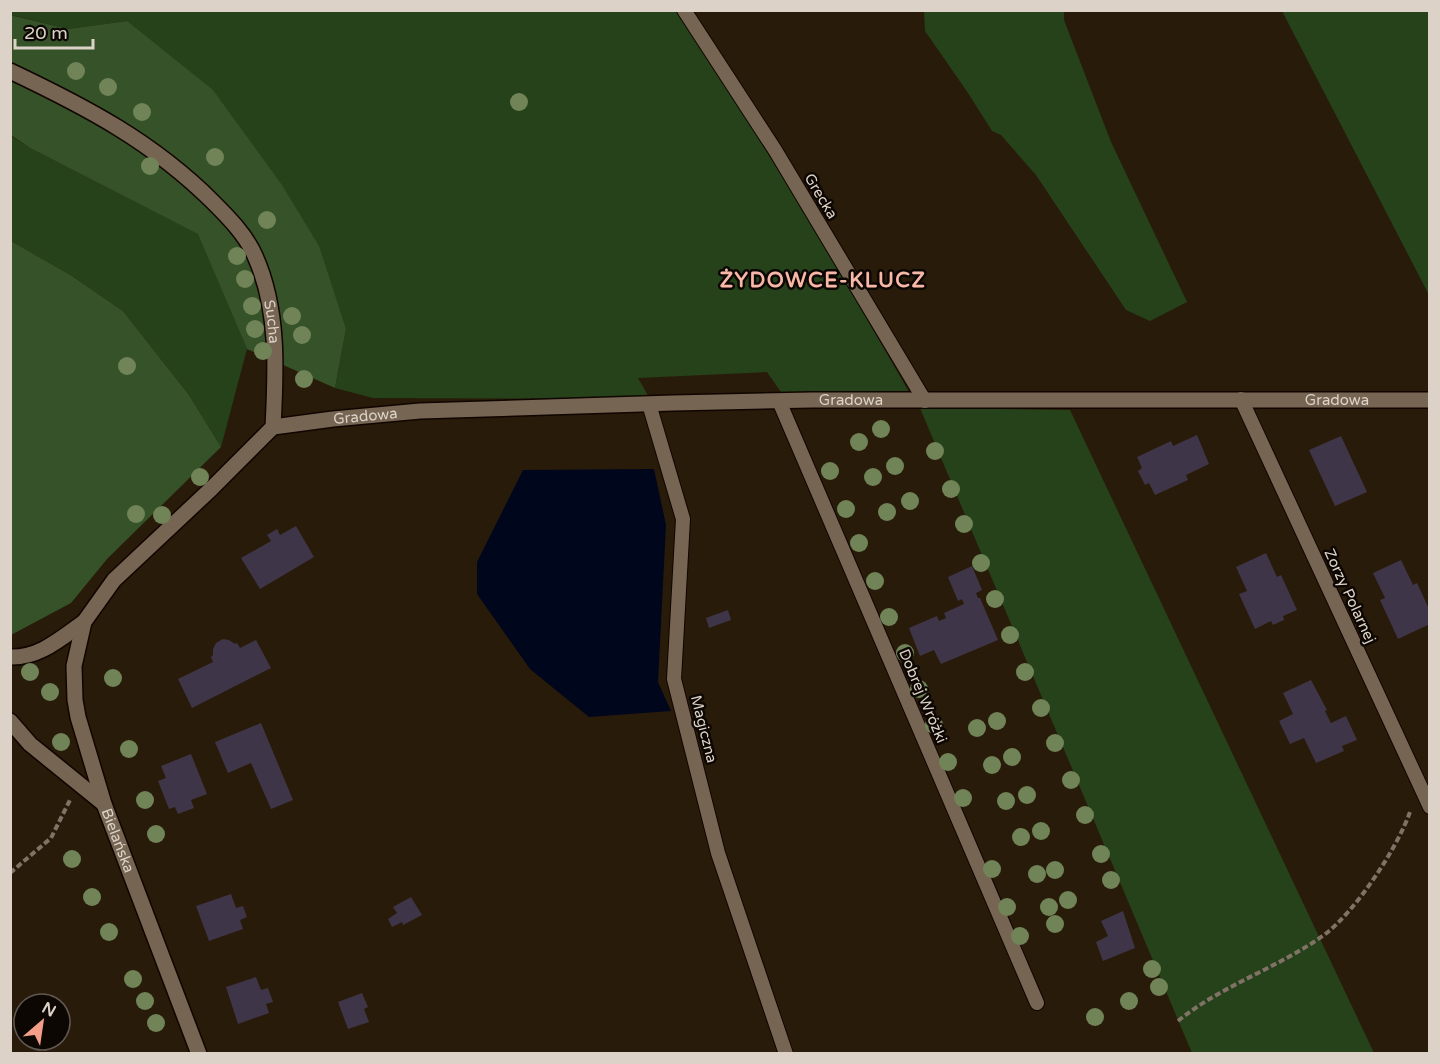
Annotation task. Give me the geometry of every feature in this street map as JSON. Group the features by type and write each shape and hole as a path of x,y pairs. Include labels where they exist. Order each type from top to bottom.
{"street":[{"name":"Sucha","path":"10,72 114,124 156,152 195,184 232,220 255,255 267,296 275,342 273,427"},
{"name":"Gradowa","path":"273,427 420,411 649,404 925,400 1430,400"},
{"path":"10,657 21,658 35,655 84,622 114,580 273,427"},
{"name":"Bielańska","path":"84,622 74,666 75,700 104,804 199,1053"},
{"path":"10,721 30,744 104,804"}],"lane":[{"name":"Grecka","path":"684,10 775,150 925,400"},
{"name":"Zorzy Polarnej","path":"1241,399 1430,807"},
{"name":"Dobrej Wróżki","path":"779,401 1037,1003"},
{"name":"Magiczna","path":"649,404 683,519 674,680 718,853 786,1053"}],"path":[{"path":"10,873 51,838 77,783"},
{"path":"1178,1021 1198,1004 1313,942 1335,926 1351,909 1402,836 1420,786"}],"green space":[{"path":"11,10 676,11 796,199 909,392 783,395 767,372 638,378 650,399 373,398 335,388 346,329 127,21 68,29 11,15"},
{"path":"924,11 1064,11 1064,20 1111,142 1187,302 1150,321 1126,310 1036,175 1001,135 992,131 925,31"},
{"path":"1282,11 1429,11 1429,295"},
{"path":"10,15 68,29 127,21 213,90 282,185 319,246 346,329 335,388 247,349 198,234 30,148 11,135"},
{"path":"10,135 30,148 199,234 247,349 221,447 189,395 123,311 72,276 11,241"},
{"path":"11,241 72,276 123,311 189,395 221,447 107,559 71,603 11,635"},
{"path":"920,408 1070,410 1374,1053 1192,1053"}],"water":[{"path":"654,469 666,525 658,682 671,711 589,717 530,669 477,594 477,562 523,470"}],"building":[{"path":"1197,435 1209,464 1186,475 1188,480 1155,495 1149,483 1145,485 1138,471 1142,468 1137,457 1171,441 1173,446"},
{"path":"1341,436 1367,492 1335,506 1309,450"},
{"path":"296,526 314,557 260,589 241,558 271,541 267,535 277,529 280,535"},
{"path":"1266,553 1277,577 1281,575 1297,610 1283,616 1284,620 1273,625 1271,621 1255,629 1239,594 1247,591 1236,567"},
{"path":"1401,560 1413,585 1417,583 1430,611 1430,624 1398,639 1380,600 1385,598 1373,573"},
{"path":"972,566 982,590 976,593 998,640 941,664 934,650 920,656 909,628 937,616 939,621 946,618 944,613 964,604 962,599 958,601 948,577"},
{"path":"728,610 731,620 709,628 706,618"},
{"path":"223,639 237,643 240,648 256,640 271,668 192,708 178,679 213,662 211,657 213,649 216,643"},
{"path":"1311,680 1327,710 1325,711 1331,723 1346,716 1357,740 1342,746 1344,751 1316,763 1304,738 1290,744 1279,721 1293,714 1283,693"},
{"path":"261,723 293,800 271,809 251,763 228,773 215,742"},
{"path":"191,754 207,794 191,800 194,808 178,814 175,807 169,809 158,781 166,778 161,766"},
{"path":"231,894 236,908 243,906 247,917 240,920 243,929 209,941 196,906"},
{"path":"411,897 422,915 403,925 402,922 392,927 388,919 397,913 393,907"},
{"path":"1123,911 1135,948 1103,961 1096,942 1108,936 1101,921"},
{"path":"256,977 261,990 268,988 273,1002 266,1004 269,1013 238,1024 226,987"},
{"path":"362,993 368,1007 364,1009 369,1022 348,1029 338,1002"}],"district":[{"name":"ŻYDOWCE-KLUCZ","path":"823,280"}]}
